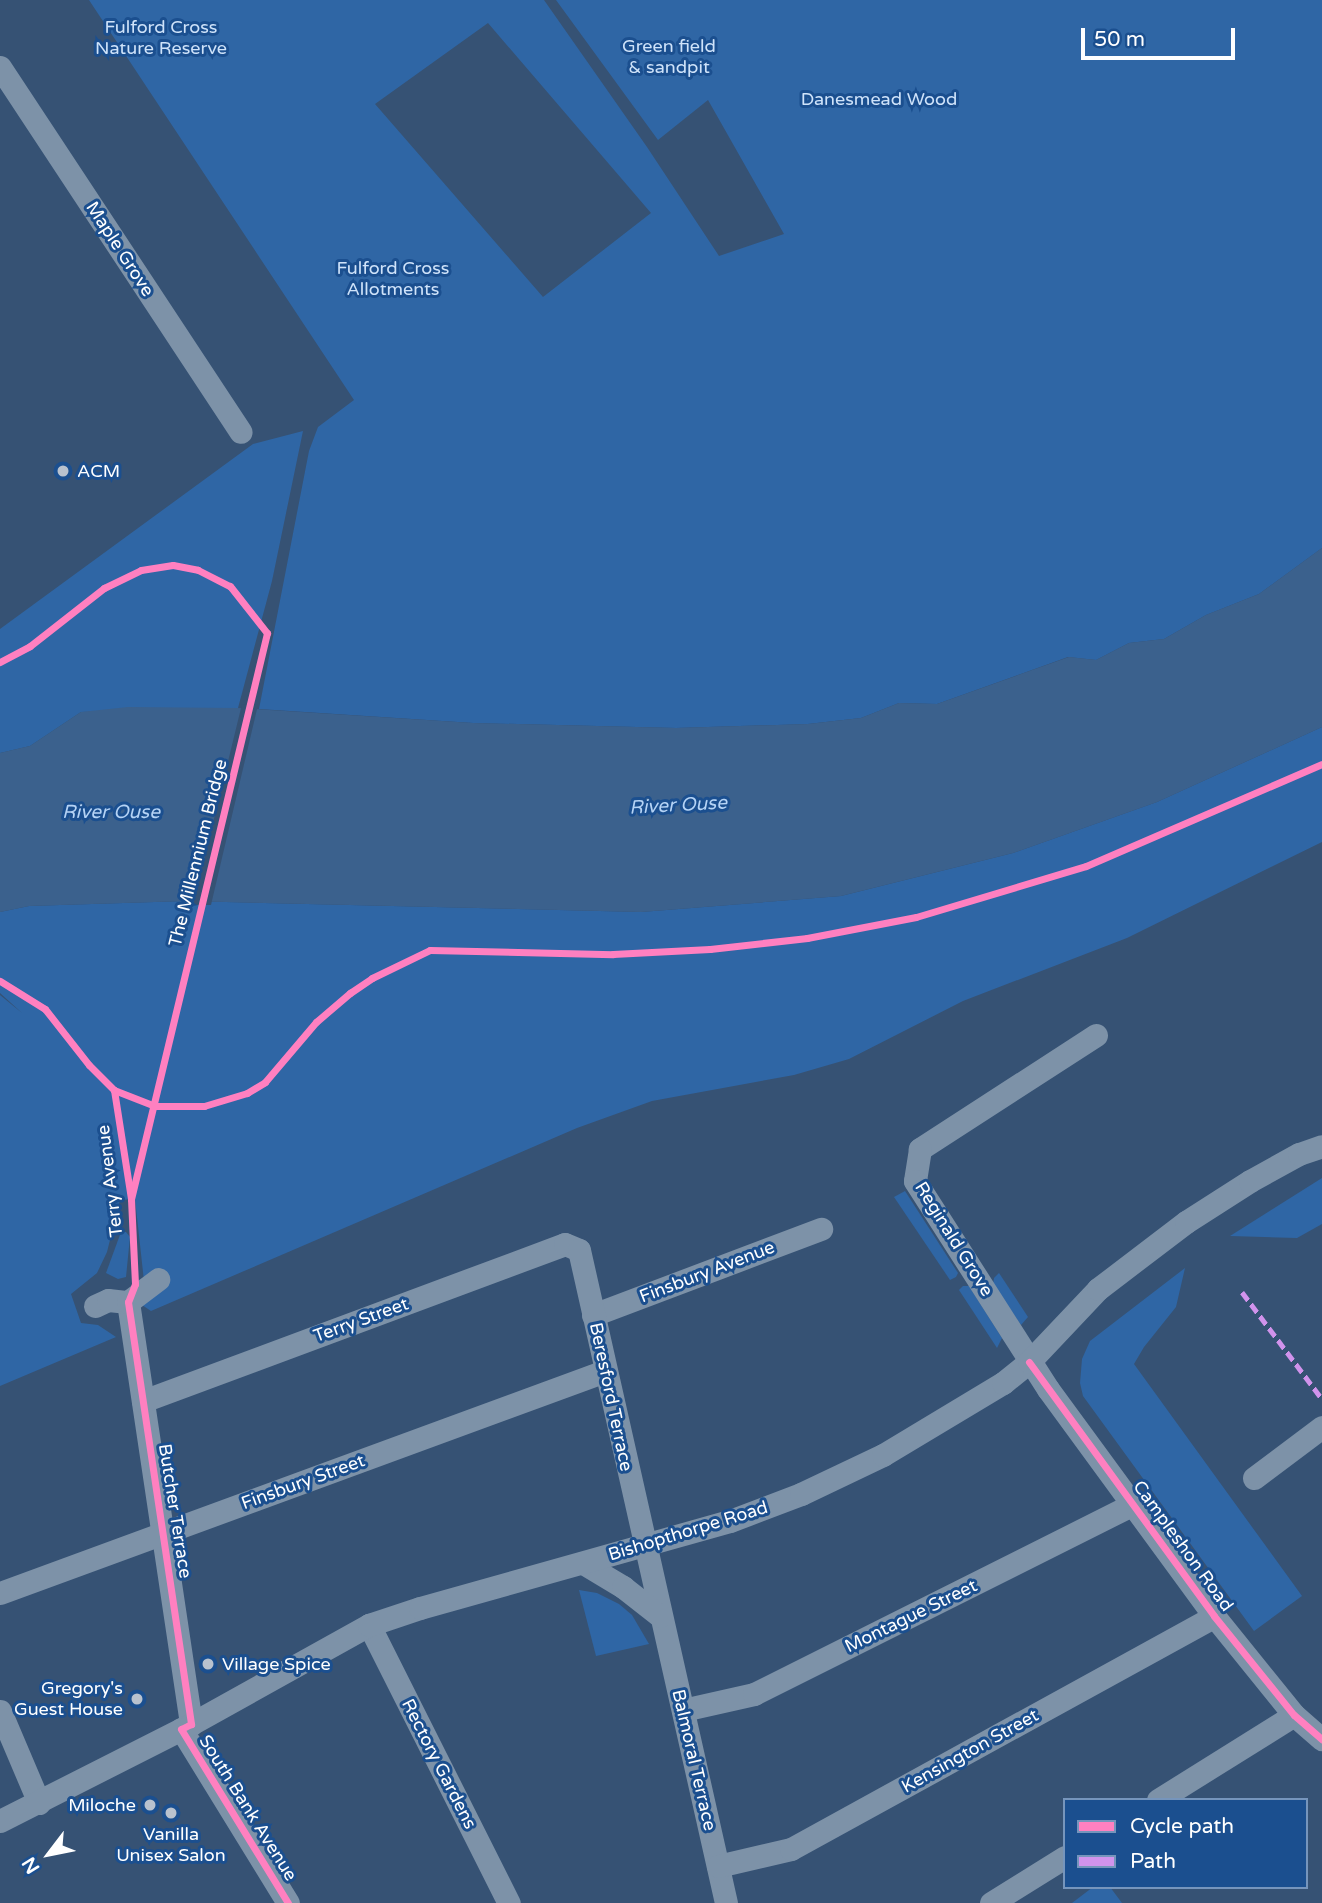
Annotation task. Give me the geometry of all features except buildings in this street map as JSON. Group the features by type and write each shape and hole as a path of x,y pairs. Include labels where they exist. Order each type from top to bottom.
{"street":[{"name":"Maple Grove","path":"0,67 240,432"},
{"name":"Reginald Grove","path":"1029,1362 915,1181 920,1149 1096,1035"},
{"name":"Bishopthorpe Road","path":"0,1821 186,1727 369,1625 420,1608 730,1521 801,1494 939,1424 1003,1383 1029,1362 1086,1301 1135,1258 1215,1202 1299,1154 1322,1146"},
{"name":"Finsbury Avenue","path":"593,1315 821,1229"},
{"name":"Terry Street","path":"143,1401 565,1244 579,1250"},
{"name":"Beresford Terrace","path":"579,1250 644,1545"},
{"path":"95,1306 108,1300 128,1302 158,1279"},
{"name":"Butcher Terrace","path":"128,1302 163,1534 186,1727"},
{"name":"Campleshon Road","path":"1029,1362 1214,1616 1294,1715 1322,1739"},
{"name":"Finsbury Street","path":"0,1594 605,1371"},
{"path":"1254,1478 1322,1427"},
{"name":"Montague Street","path":"683,1710 754,1694 1133,1504"},
{"name":"Balmoral Terrace","path":"644,1545 726,1903"},
{"path":"583,1563 623,1587 660,1616"},
{"name":"Kensington Street","path":"718,1867 791,1849 1214,1616"},
{"name":"Rectory Gardens","path":"369,1625 509,1903"},
{"path":"0,1711 39,1803"},
{"path":"1161,1798 1294,1715"},
{"name":"South Bank Avenue","path":"186,1727 288,1903"},
{"path":"991,1903 1063,1858"}],"green space":[{"path":"89,0 544,0 719,256 784,234 708,100 658,140 556,0 1322,0 1322,548 1259,594 1206,615 1164,639 1129,643 1096,660 1068,657 937,704 899,703 861,718 808,724 676,728 473,723 259,709 309,451 318,427 354,400","holes":["488,23 651,213 543,297 375,104"]},
{"path":"303,431 272,581 238,708 81,712 30,746 0,753 0,629 253,444"},
{"path":"1322,727 1322,842 1127,938 963,1001 849,1059 794,1075 652,1101 577,1128 151,1311 142,1305 144,1281 135,1199 120,1200 107,1252 97,1273 71,1294 81,1323 98,1325 116,1337 0,1386 0,995 22,1013 0,993 0,912 29,906 186,901 641,912 841,896 1013,853 1157,802"},
{"path":"1322,1178 1322,1224 1297,1238 1230,1236"},
{"path":"905,1191 958,1273 956,1277 950,1280 894,1197"},
{"path":"121,1232 126,1232 130,1237 126,1277 118,1279 106,1273"},
{"path":"1185,1268 1176,1307 1134,1364 1302,1596 1254,1631 1083,1396 1080,1383 1082,1359 1090,1341"},
{"path":"999,1273 1028,1317 1021,1325 993,1285 994,1278"},
{"path":"963,1286 969,1286 1002,1338 997,1348 959,1290"},
{"path":"579,1590 597,1593 619,1604 632,1615 649,1644 596,1656"},
{"path":"1090,1889 1112,1889 1122,1903 1072,1903"}],"water":[{"name":"River Ouse","path":"1322,548 1322,727 1157,802 1013,853 841,896 641,912 186,901 29,906 0,912 0,753 30,746 81,712 128,707 238,708 473,723 676,728 808,724 861,718 899,703 937,704 1069,657 1096,660 1129,643 1164,639 1206,615 1259,594"}],"pier":[{"path":"242,704 258,705 211,905 193,905"}],"marked path":[{"path":"1242,1292 1322,1399"}],"cycle path":[{"name":"The Millennium Bridge","path":"0,662 30,646 104,588 141,570 173,565 198,570 230,586 267,633 131,1199"},
{"path":"0,981 45,1009 89,1065 114,1090 155,1106 204,1106 247,1093 265,1082 316,1022 350,993 372,978 430,950 613,954 710,949 807,938 916,917 1086,866 1322,764"},
{"name":"Terry Avenue","path":"114,1090 131,1199 135,1284 128,1302 191,1724 181,1729 288,1903"},
{"path":"1029,1362 1214,1616 1294,1715 1322,1739"}],"place":[{"name":"ACM","path":"63,471"},
{"name":"Village Spice","path":"208,1664"},
{"name":"Gregory's Guest House","path":"137,1699"},
{"name":"Miloche","path":"150,1805"},
{"name":"Vanilla Unisex Salon","path":"171,1813"}],"park label":[{"name":"Fulford Cross Nature Reserve","path":"161,38"},
{"name":"Green field & sandpit","path":"669,57"},
{"name":"Danesmead Wood","path":"879,99"},
{"name":"Fulford Cross Allotments","path":"393,279"}]}
